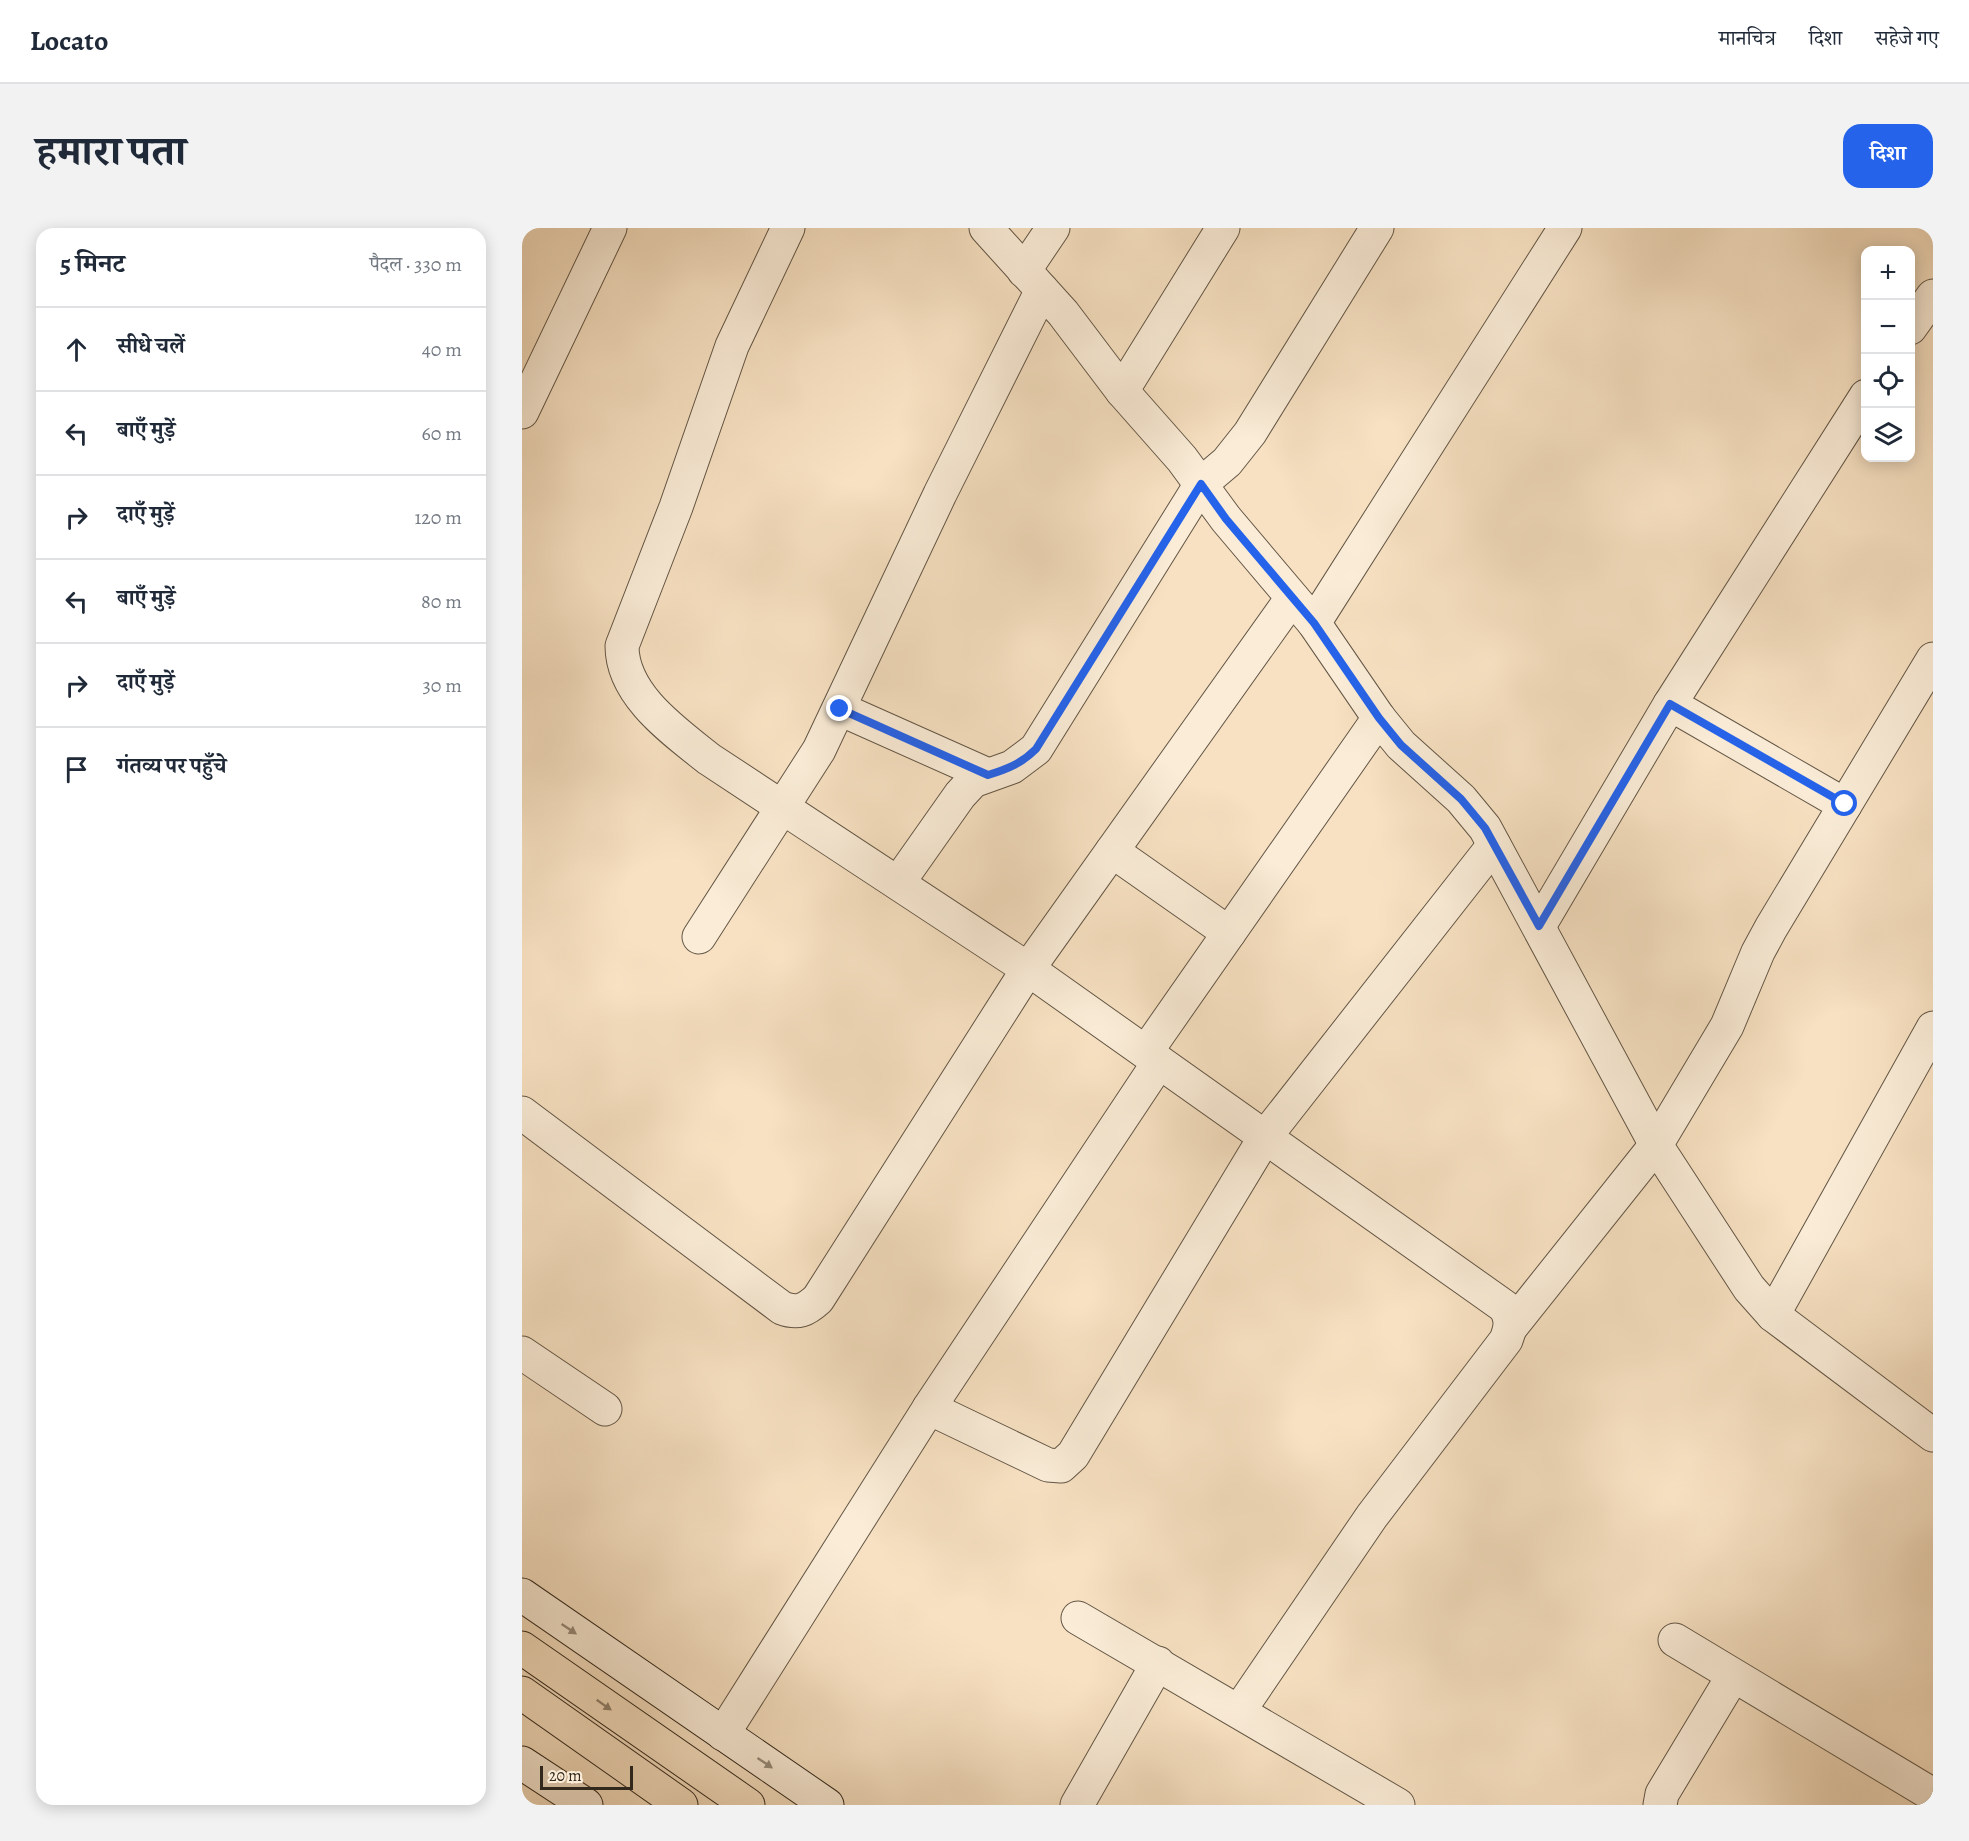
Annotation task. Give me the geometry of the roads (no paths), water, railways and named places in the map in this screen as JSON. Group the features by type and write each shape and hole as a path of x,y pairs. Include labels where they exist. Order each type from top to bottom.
{"main road":[{"path":"522,1647 748,1805"},
{"path":"522,1693 681,1805"}],"street":[{"path":"522,412 610,228"},
{"path":"788,228 732,346 676,507 622,646 622,664 632,685 674,731 709,759 1028,969 1505,1307 1510,1315 1511,1327"},
{"path":"986,228 1063,313 1122,391 1314,623 1379,718 1401,745 1461,799 1485,828 1656,1145 1731,1263 1773,1315 1933,1435"},
{"path":"699,937 819,750 840,709 940,494 1033,281 1053,228"},
{"path":"1122,391 1223,228"},
{"path":"898,883 960,795 973,781 1012,767 1036,749 1201,484 1227,462 1250,433 1377,228"},
{"path":"1314,623 1565,228"},
{"path":"1915,322 1933,296"},
{"path":"1539,926 1670,704 1861,404"},
{"path":"522,1113 782,1308 793,1312 807,1309 818,1299 1028,969 1292,598"},
{"path":"1239,1711 1372,1516 1506,1340 1511,1327 1656,1145 1727,1026 1771,927 1933,659"},
{"path":"1670,704 1845,804"},
{"path":"840,709 988,775"},
{"path":"723,1734 1229,933 1379,718"},
{"path":"928,1408 1031,1459 1048,1465 1061,1466 1073,1455 1265,1137 1494,845"},
{"path":"1112,851 1229,933"},
{"path":"1773,1315 1933,1028"},
{"path":"522,1353 605,1409"},
{"path":"522,1595 827,1805"},
{"path":"1078,1618 1398,1805"},
{"path":"1675,1640 1933,1795"},
{"path":"1077,1805 1158,1663"},
{"path":"1660,1805 1662,1794 1734,1676"},
{"path":"522,1763 586,1805"}]}
